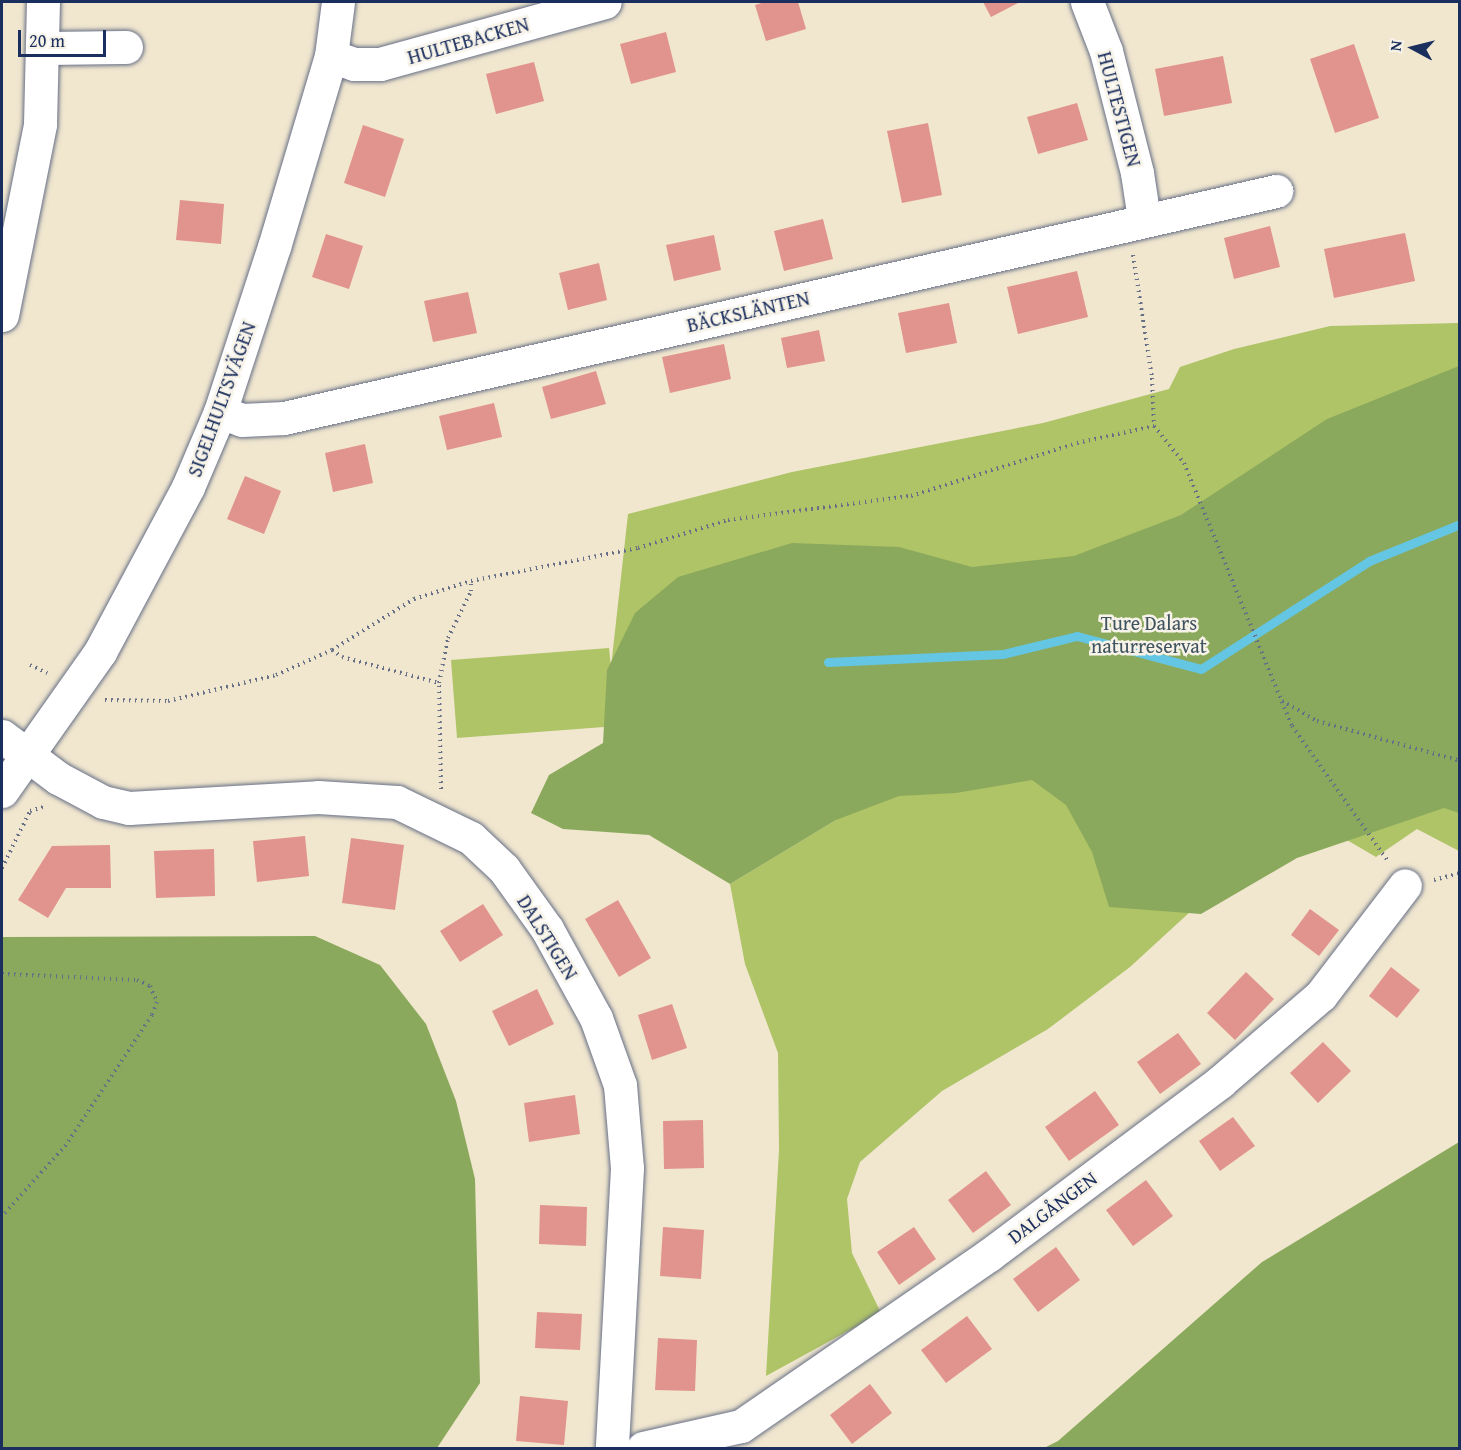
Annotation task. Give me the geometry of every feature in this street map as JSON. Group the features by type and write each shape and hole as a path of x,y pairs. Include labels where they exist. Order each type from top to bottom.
{"street":[{"path":"2,315 13,212 40,124 44,48 43,2"},
{"name":"SIGELHULTSVÄGEN","path":"2,791 78,688 188,487 220,412 331,56 338,2"},
{"name":"HULTEBACKEN","path":"331,56 354,64 380,64 606,2"},
{"name":"HULTESTIGEN","path":"1087,2 1106,51 1137,173 1136,221"},
{"path":"44,48 126,47"},
{"name":"BÄCKSLÄNTEN","path":"220,412 242,420 284,418 1276,190"},
{"name":"DALSTIGEN","path":"2,736 75,790 129,808 318,797 397,802 471,838 504,869 547,928 596,1018 620,1085 627,1168 612,1449"},
{"name":"DALGÅNGEN","path":"643,1449 741,1426 989,1255 1220,1082 1321,995 1405,885"}],"path":[{"path":"1136,221 1152,378 1154,426 1184,463 1292,726 1405,885 1460,873"},
{"path":"30,665 111,702 168,701 276,675 332,650 414,599 471,581 638,548 728,520 911,496 1077,443 1154,426"},
{"path":"440,799 439,683 448,638 471,591 471,581"},
{"path":"332,650 342,657 439,683"},
{"path":"1281,701 1317,721 1460,761"},
{"path":"2,867 30,811 47,806 56,809 75,790"},
{"path":"2,974 136,980 150,986 157,1002 66,1145 2,1216"}],"green space":[{"name":"Ture Dalars naturreservat","path":"1459,323 1459,851 1417,829 1376,857 1299,812 1130,967 1048,1029 942,1091 860,1162 847,1199 852,1253 881,1313 766,1376 779,1150 778,1053 745,964 730,884 836,820 604,727 457,738 451,660 609,648 611,667 628,514 792,472 1043,423 1169,389 1180,367 1234,349 1330,326"},
{"path":"1459,366 1459,813 1444,808 1297,858 1201,914 1109,907 1092,852 1066,805 1032,780 956,793 899,796 836,820 730,884 649,835 563,829 531,813 549,775 603,743 607,670 635,613 678,577 792,543 899,547 972,567 1074,556 1181,515 1327,419"},
{"path":"315,936 380,965 426,1024 456,1101 475,1179 480,1383 437,1448 2,1448 2,937"},
{"path":"1459,1142 1459,1448 1044,1448 1058,1441 1262,1262"}],"building":[{"path":"765,2 798,2 806,29 766,41 755,5"},
{"path":"983,2 1020,2 991,17"},
{"path":"666,32 676,72 631,84 620,44"},
{"path":"1354,44 1379,118 1335,133 1310,59"},
{"path":"1223,56 1232,103 1164,116 1155,69"},
{"path":"534,62 544,101 496,114 486,74"},
{"path":"1077,103 1088,140 1038,154 1027,117"},
{"path":"928,123 942,195 902,203 887,131"},
{"path":"363,125 404,139 385,197 344,183"},
{"path":"180,200 224,204 221,244 176,240"},
{"path":"823,219 833,259 784,271 774,231"},
{"path":"1270,226 1280,267 1234,279 1224,238"},
{"path":"1405,233 1415,281 1334,298 1324,249"},
{"path":"326,234 363,246 349,289 312,277"},
{"path":"714,235 721,270 674,281 666,245"},
{"path":"599,263 607,300 568,310 559,273"},
{"path":"1077,271 1088,317 1018,334 1007,287"},
{"path":"468,292 477,333 433,342 424,301"},
{"path":"949,303 957,343 906,353 898,313"},
{"path":"819,330 825,361 787,368 781,338"},
{"path":"724,344 731,379 670,393 662,357"},
{"path":"596,371 606,404 551,419 542,387"},
{"path":"494,403 502,437 447,450 439,416"},
{"path":"365,444 373,483 333,492 325,453"},
{"path":"245,476 281,491 264,534 227,519"},
{"path":"305,836 309,876 257,882 253,841"},
{"path":"351,838 404,845 395,910 342,903"},
{"path":"110,845 111,888 66,888 48,918 18,900 52,846"},
{"path":"214,849 215,896 156,898 154,851"},
{"path":"618,900 651,958 619,977 585,919"},
{"path":"483,904 503,935 460,962 440,931"},
{"path":"1310,909 1339,930 1319,956 1291,935"},
{"path":"1391,967 1420,990 1397,1018 1369,996"},
{"path":"1246,972 1274,999 1235,1040 1207,1013"},
{"path":"537,989 554,1024 509,1046 492,1011"},
{"path":"672,1004 687,1048 652,1060 638,1015"},
{"path":"1178,1033 1201,1064 1160,1094 1137,1062"},
{"path":"1323,1042 1351,1071 1318,1103 1290,1073"},
{"path":"1095,1091 1119,1125 1069,1161 1045,1127"},
{"path":"575,1095 580,1134 529,1142 524,1103"},
{"path":"1233,1117 1255,1146 1220,1171 1199,1141"},
{"path":"703,1120 704,1168 664,1169 663,1121"},
{"path":"986,1171 1011,1205 973,1233 948,1200"},
{"path":"1146,1180 1173,1216 1133,1246 1106,1210"},
{"path":"540,1205 587,1207 586,1246 539,1244"},
{"path":"663,1227 704,1230 701,1279 660,1276"},
{"path":"914,1227 936,1259 899,1285 877,1252"},
{"path":"1056,1247 1080,1280 1038,1312 1013,1279"},
{"path":"537,1312 582,1314 580,1350 535,1348"},
{"path":"967,1316 992,1349 946,1383 921,1350"},
{"path":"658,1338 697,1340 695,1391 655,1390"},
{"path":"870,1384 892,1413 852,1444 830,1415"},
{"path":"520,1396 568,1401 564,1445 516,1441"}],"waterway":[{"path":"828,662 1003,654 1077,636 1201,669 1369,561 1460,524"}]}
